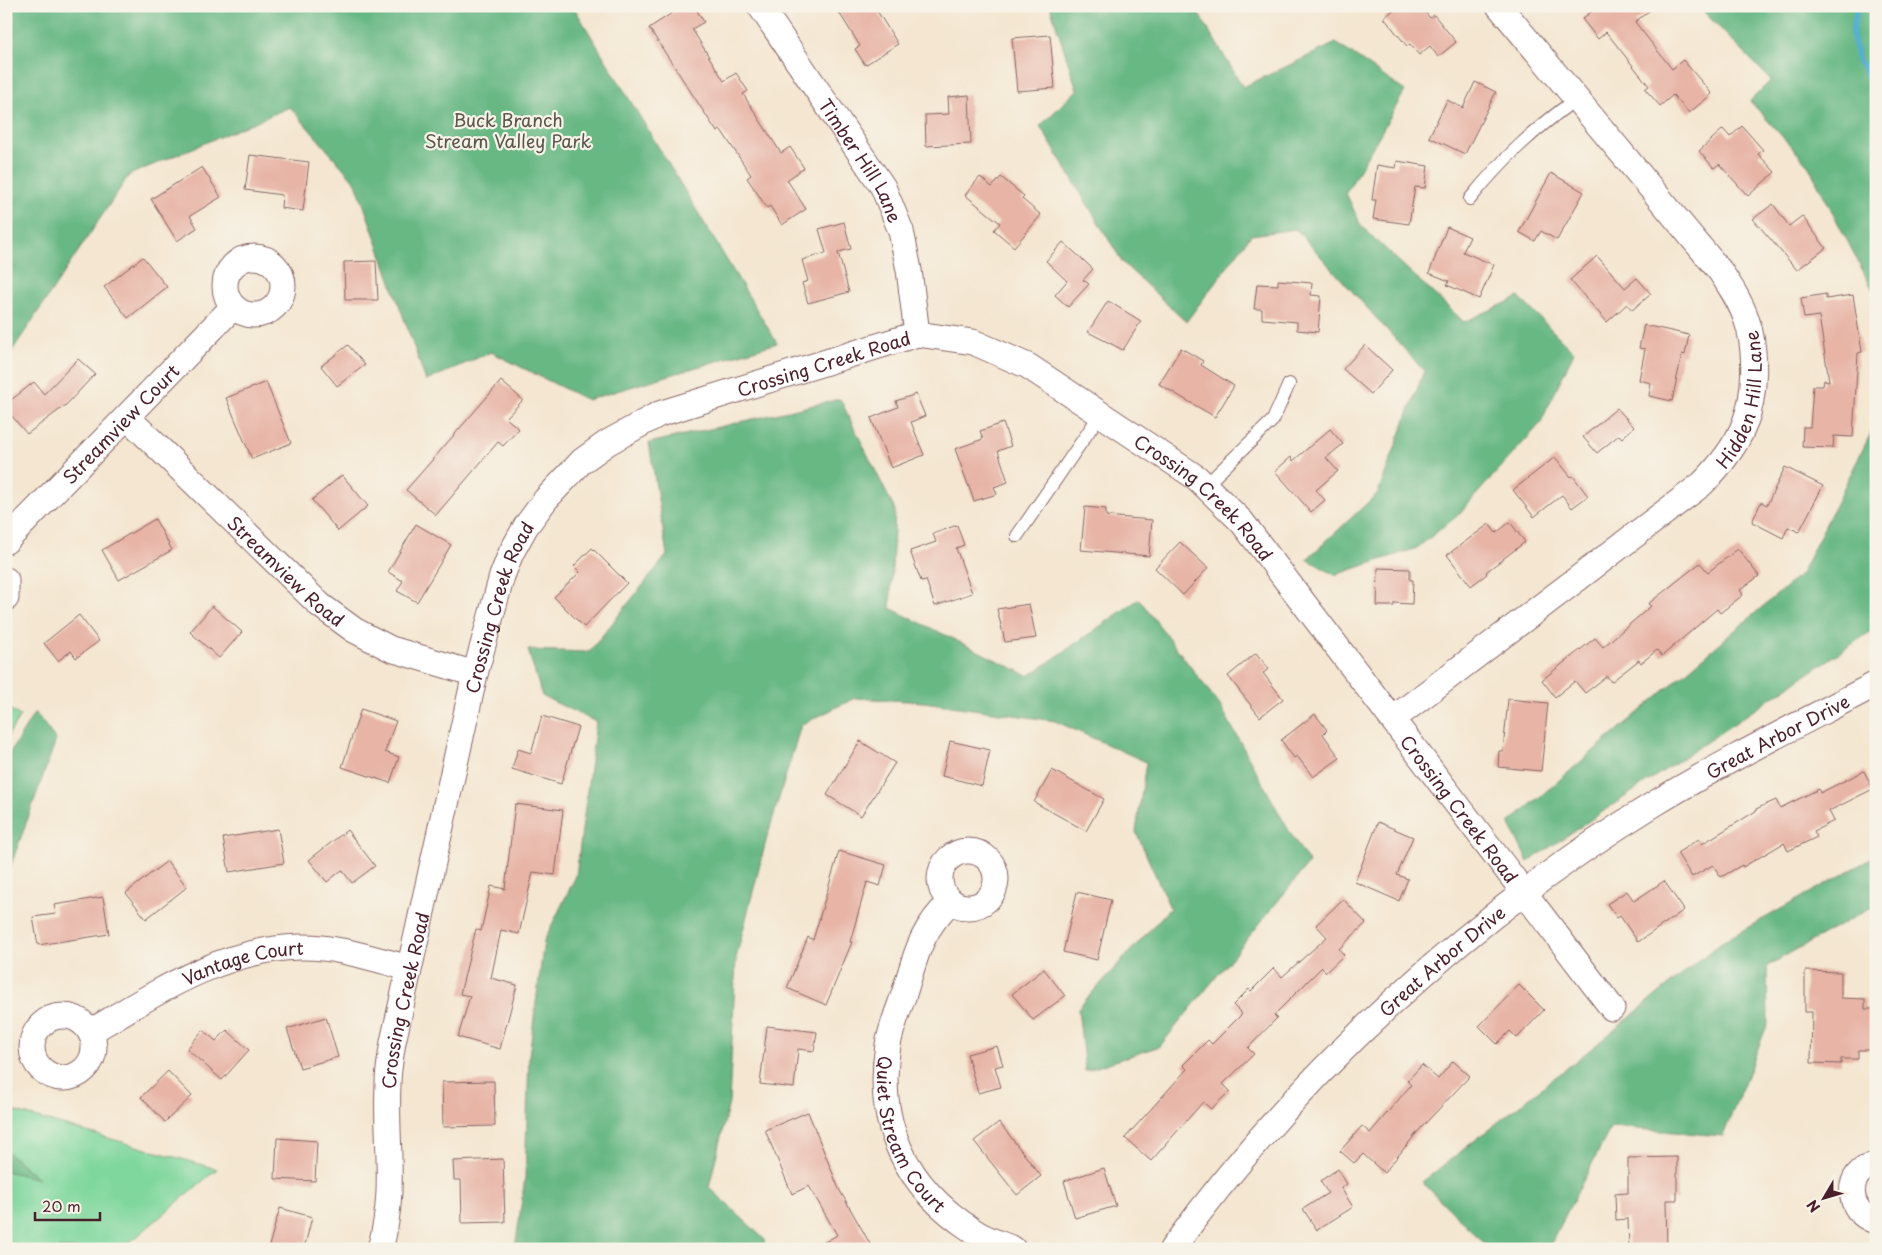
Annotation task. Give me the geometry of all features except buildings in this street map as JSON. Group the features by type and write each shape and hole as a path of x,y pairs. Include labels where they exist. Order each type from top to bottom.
{"street":[{"name":"Timber Hill Lane","path":"760,6 883,187 901,231 910,270 917,334"},
{"name":"Hidden Hill Lane","path":"1393,719 1702,484 1731,450 1745,424 1754,368 1753,343 1746,319 1735,294 1720,271 1499,6"},
{"name":"Streamview Court","path":"6,541 128,418 233,306"},
{"name":"Crossing Creek Road","path":"380,1249 389,1203 391,1171 388,1084 393,1042 475,674 502,576 511,553 526,526 546,499 582,461 607,443 659,414 917,334 973,342 1000,352 1028,366 1102,412 1206,485 1242,522 1612,1008"},
{"name":"Streamview Road","path":"128,418 320,605 354,630 391,649 475,674"},
{"path":"6,580 6,598"},
{"name":"Great Arbor Drive","path":"1172,1249 1211,1195 1320,1073 1446,956 1525,893 1604,836 1654,804 1714,769 1876,684"},
{"name":"Quiet Stream Court","path":"951,901 933,918 921,941 888,1043 885,1075 888,1109 896,1142 912,1175 936,1204 973,1232 1013,1249"},
{"name":"Vantage Court","path":"90,1032 186,976 228,959 265,951 301,947 344,951 409,968"},
{"path":"1876,1165 1863,1170 1856,1178 1852,1197 1861,1214 1876,1221"}],"lane":[{"path":"1470,199 1497,166 1545,122 1576,99"},
{"path":"1206,485 1273,420 1289,384"},
{"path":"1017,536 1102,412"}],"green space":[{"name":"Buck Branch Stream Valley Park","path":"6,6 573,6 777,343 587,400 491,352 426,381 356,183 290,107 129,175 6,360"},
{"path":"1050,6 1194,6 1243,87 1336,43 1405,91 1346,193 1361,226 1464,322 1519,297 1574,352 1540,424 1457,516 1417,548 1335,575 1307,559 1378,493 1424,371 1296,229 1251,235 1186,322 1123,263 1040,126 1077,90"},
{"path":"1698,6 1876,6 1876,296 1808,165 1750,101 1771,80"},
{"path":"840,399 895,510 890,608 1029,676 1139,599 1221,707 1289,831 1309,863 1160,1046 1085,1071 1078,1008 1170,908 1136,832 1146,762 1055,721 924,702 855,698 801,725 766,841 736,958 729,1103 709,1187 764,1239 765,1249 515,1249 525,1178 529,1056 544,941 576,876 596,722 542,696 528,650 589,652 667,555 649,443"},
{"path":"1876,423 1876,628 1528,862 1509,823 1801,574"},
{"path":"6,707 20,716 6,739"},
{"path":"35,712 56,740 6,879 6,759"},
{"path":"1876,856 1876,905 1767,966 1768,1023 1723,1136 1611,1127 1548,1249 1490,1249 1422,1182 1591,1049 1720,943"},
{"path":"6,1109 217,1169 122,1249 6,1249"},
{"path":"6,1151 39,1179 6,1171"}],"waterway":[{"path":"1858,6 1852,33 1858,59 1876,89"}]}
